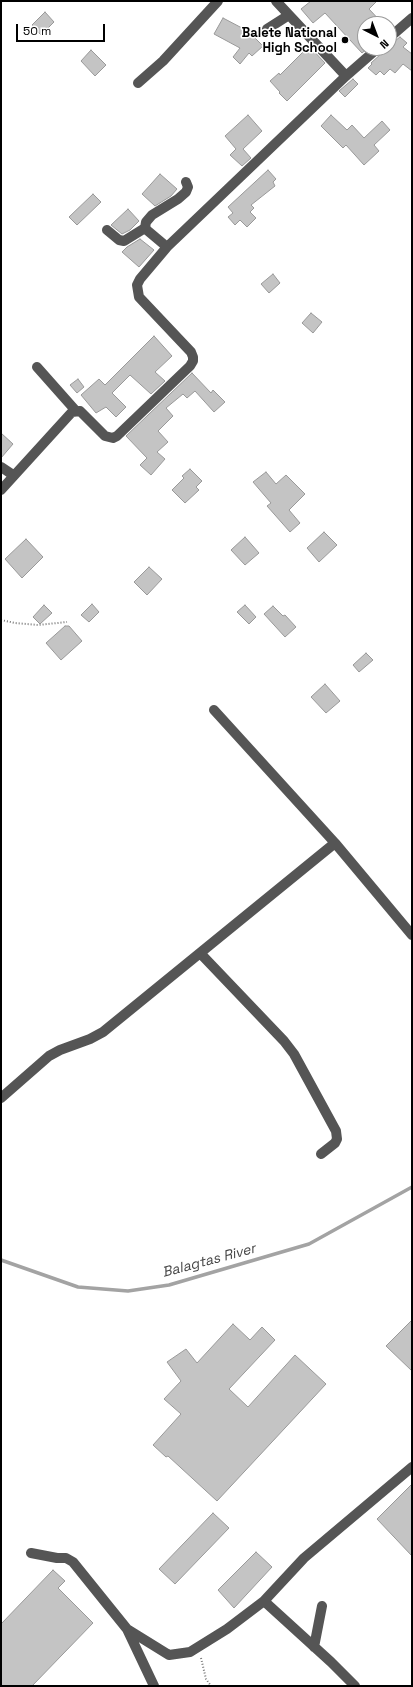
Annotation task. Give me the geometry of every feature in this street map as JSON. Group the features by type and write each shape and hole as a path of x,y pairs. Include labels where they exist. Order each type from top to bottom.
{"street":[{"path":"138,83 162,61 218,1"},
{"path":"276,1 346,76"},
{"path":"267,29 289,15"},
{"path":"397,31 412,18"},
{"path":"38,367 76,411 84,414 105,436 113,438 117,436 190,366 193,361 191,352 139,297 137,285 140,279 167,247 369,56"},
{"path":"107,230 119,240 124,241 145,228 146,222 152,215 178,199 186,192 188,187 186,182"},
{"path":"145,228 167,247"},
{"path":"1,490 66,417 76,411"},
{"path":"1,467 13,475"},
{"path":"214,710 335,843 412,935"},
{"path":"1,1098 49,1056 103,1032 335,843"},
{"path":"200,953 284,1041 294,1054 336,1131 337,1139 335,1143 321,1154"},
{"path":"126,1629 169,1655 190,1652 226,1629 264,1601 314,1548 412,1467"},
{"path":"31,1552 57,1558 66,1558 73,1562 126,1629 154,1686"},
{"path":"264,1601 354,1686"},
{"path":"314,1647 322,1606"}],"path":[{"path":"1,620 38,625 67,622"},
{"path":"190,1652 201,1656 206,1678 211,1686"}],"building":[{"path":"311,1 377,1 369,9 376,16 357,16 357,48 325,13 313,23 301,9"},
{"path":"45,12 54,22 41,35 32,25"},
{"path":"223,18 242,28 243,26 263,46 252,56 249,53 240,64 233,57 240,48 214,34"},
{"path":"400,37 407,43 403,47 412,54 412,71 403,64 395,73 390,69 384,75 380,71 376,75 368,68 379,56 397,56 397,39"},
{"path":"309,46 325,63 287,101 270,81 279,73 280,75"},
{"path":"91,50 106,65 95,76 81,61"},
{"path":"353,79 358,84 345,97 339,91"},
{"path":"248,115 262,131 243,149 251,158 242,166 230,155 236,149 225,136"},
{"path":"331,115 347,130 352,125 364,138 382,121 390,130 374,145 379,151 364,165 346,145 343,148 321,126"},
{"path":"268,170 276,179 273,182 275,186 251,205 254,208 250,212 256,218 247,227 240,220 235,225 228,217 233,213 228,207"},
{"path":"160,174 177,189 171,196 155,206 142,194"},
{"path":"93,194 101,202 77,225 69,217"},
{"path":"128,209 139,221 130,230 122,234 111,225"},
{"path":"140,239 154,250 139,267 122,252"},
{"path":"273,274 280,283 269,293 261,284"},
{"path":"311,313 322,322 313,333 302,323"},
{"path":"154,336 172,356 155,372 165,381 151,394 130,375 112,393 126,407 116,417 106,407 96,413 81,395 99,379 105,385"},
{"path":"192,373 211,393 213,390 225,402 214,412 195,391 187,398 183,394 166,408 173,416 158,431 168,442 157,452 165,459 151,475 140,465 147,458 126,436"},
{"path":"78,379 84,387 77,393 70,385"},
{"path":"1,433 13,444 1,458"},
{"path":"190,469 202,481 196,487 199,490 185,503 172,490 184,478 182,476"},
{"path":"266,472 276,484 286,475 305,494 289,510 300,523 290,532 267,506 271,503 253,482"},
{"path":"324,532 337,545 319,562 307,548"},
{"path":"245,537 259,553 245,565 231,550"},
{"path":"26,539 43,557 22,578 5,559"},
{"path":"149,567 162,579 147,595 134,582"},
{"path":"92,604 99,612 89,622 81,615"},
{"path":"44,605 52,613 40,624 33,617"},
{"path":"245,605 256,617 249,624 237,612"},
{"path":"273,606 283,616 285,615 296,627 285,637 264,614"},
{"path":"65,626 69,626 82,641 61,660 46,643"},
{"path":"366,653 373,660 359,672 353,665"},
{"path":"325,684 340,701 326,713 311,697"},
{"path":"412,1320 412,1371 386,1346"},
{"path":"233,1324 250,1340 262,1327 275,1340 229,1389 248,1407 295,1355 326,1384 217,1501 168,1456 166,1457 153,1445 181,1414 164,1399 181,1381 167,1362 186,1349 197,1363"},
{"path":"412,1484 412,1556 377,1519"},
{"path":"213,1513 229,1528 175,1584 159,1569"},
{"path":"256,1552 272,1567 234,1608 218,1590"},
{"path":"53,1570 65,1581 58,1588 93,1623 32,1686 1,1686 1,1624"}],"waterway":[{"name":"Balagtas River","path":"1,1260 78,1287 128,1291 169,1285 309,1244 412,1187"}],"place":[{"name":"Balete National High School","path":"345,40"}]}
